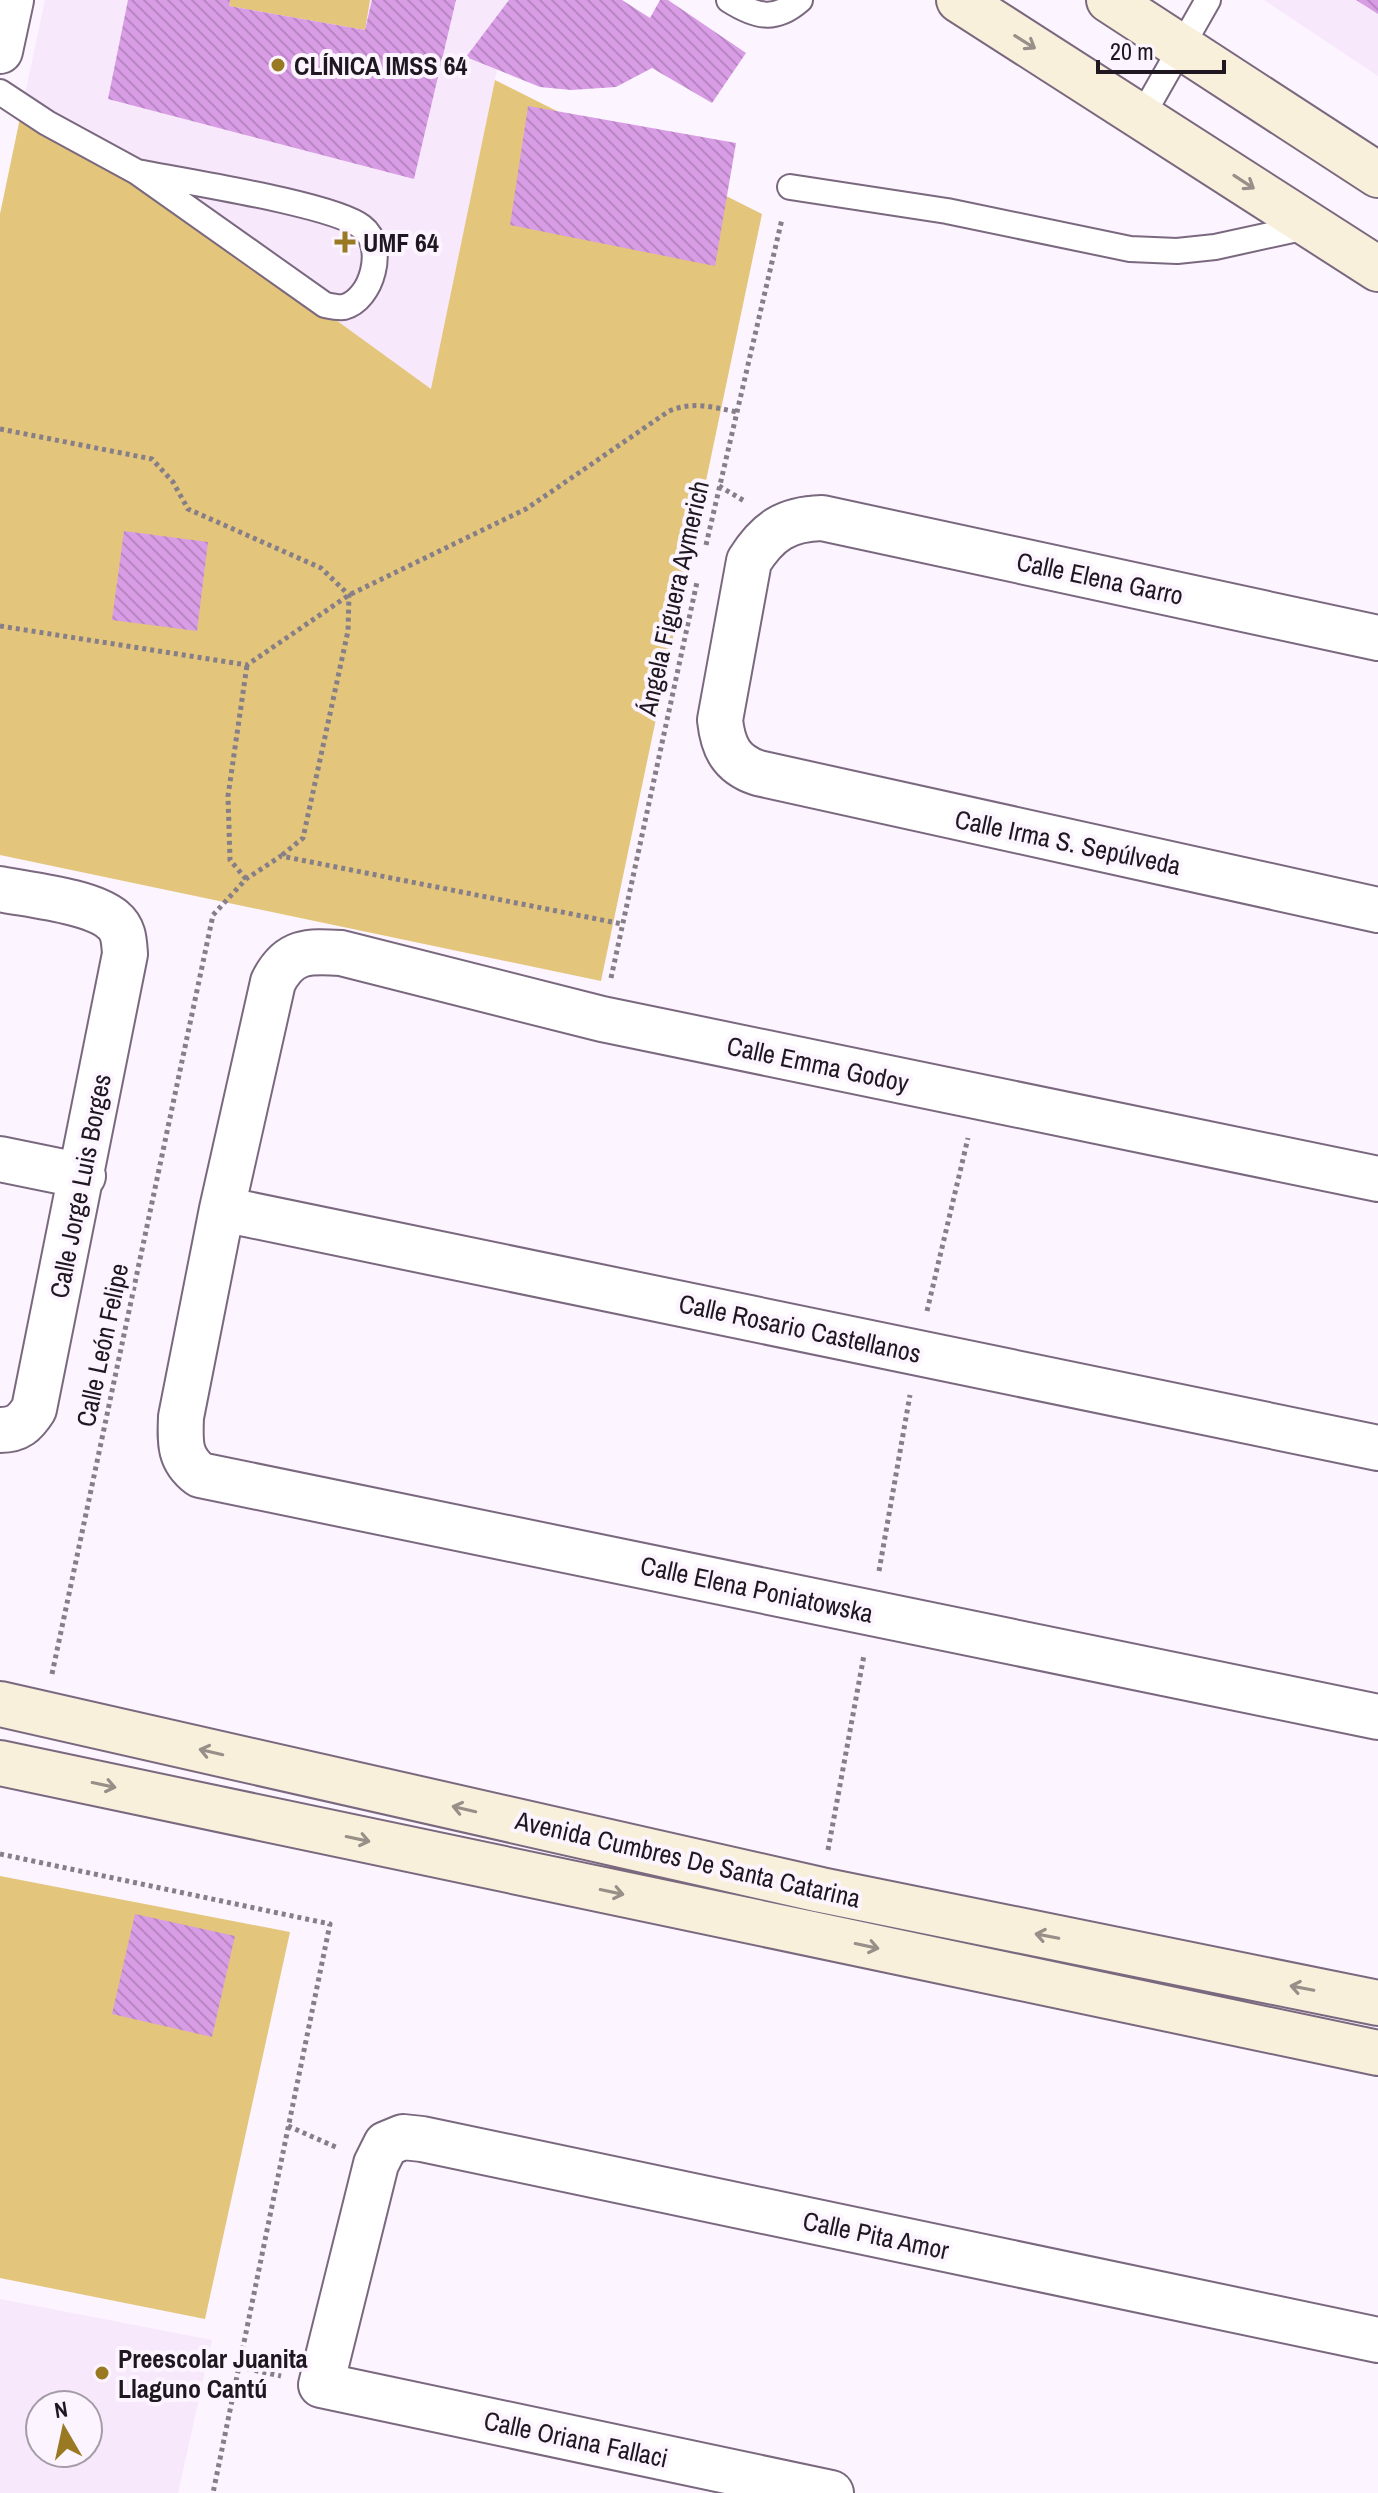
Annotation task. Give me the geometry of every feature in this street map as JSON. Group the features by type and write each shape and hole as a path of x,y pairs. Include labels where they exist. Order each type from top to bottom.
{"street":[{"path":"0,51 11,0"},
{"path":"959,0 1378,269"},
{"path":"1109,0 1378,175"},
{"name":"Calle Elena Garro","path":"758,773 741,767 730,755 723,741 720,720 749,561 761,541 777,528 797,519 822,518 1378,638"},
{"name":"Calle Irma S. Sepúlveda","path":"758,773 1378,910"},
{"name":"Calle Jorge Luis Borges","path":"0,889 98,910 115,921 124,935 125,954 34,1409 25,1423 13,1430 0,1430"},
{"name":"Calle Emma Godoy","path":"273,982 282,964 300,954 341,953 602,1019 1378,1179"},
{"name":"Calle Elena Poniatowska","path":"273,982 222,1209 181,1417 180,1447 186,1464 200,1475 1378,1717"},
{"path":"0,1159 83,1176"},
{"name":"Calle Rosario Castellanos","path":"222,1209 1378,1448"},
{"name":"Avenida Cumbres De Santa Catarina","path":"0,1704 821,1890 1378,2003"},
{"path":"53,1774 55,1716"},
{"name":"Avenida Cumbres De Santa Catarina","path":"0,1763 1378,2053"},
{"name":"Calle Pita Amor","path":"378,2159 386,2144 403,2137 422,2139 1378,2340"},
{"name":"Calle Oriana Fallaci","path":"378,2159 321,2385 831,2493"}],"lane":[{"path":"729,0 752,15 770,16 786,12 800,0"},
{"path":"1142,116 1208,0"},
{"path":"0,92 47,123 137,172 325,305 343,307 360,297 377,258 374,240 361,226 329,213 137,172"},
{"path":"790,187 947,211 1130,249 1177,251 1215,247 1312,226"}],"path":[{"name":"Ángela Figuera Aymerich","path":"705,548 790,187"},
{"path":"0,626 247,665 349,595 526,509 669,411 685,404 699,404 737,412"},
{"path":"0,429 152,459 173,482 188,509 321,568 349,595"},
{"name":"Ángela Figuera Aymerich","path":"602,1019 698,578"},
{"name":"Calle León Felipe","path":"55,1716 213,915 246,879 303,838 348,631 349,595"},
{"path":"246,879 230,860 228,796 247,665"},
{"path":"281,856 622,924"},
{"path":"821,1890 917,1352 977,1098"},
{"path":"0,1854 330,1924 213,2493"},
{"path":"288,2126 378,2159"}],"shaded area":[{"name":"UMF 64","path":"45,0 511,0 432,390 25,94"},
{"path":"230,0 370,0 365,30 229,6"},
{"path":"1264,0 1378,0 1378,76"},
{"path":"495,80 762,214 601,981 0,855 0,214 25,94 431,389"},
{"path":"0,1876 290,1932 205,2319 0,2278"},
{"name":"Preescolar Juanita Llaguno Cantú","path":"0,2299 212,2340 178,2493 0,2493"}],"building":[{"name":"CLÍNICA IMSS 64","path":"128,0 230,0 229,6 365,30 372,0 456,0 414,179 108,99"},
{"path":"509,0 622,0 650,18 660,0 668,0 746,53 712,103 652,68 616,87 571,90 540,87 466,57"},
{"path":"1356,0 1378,0 1378,14"},
{"path":"528,106 736,143 715,266 510,225"},
{"path":"124,531 208,542 197,631 112,620"},
{"path":"135,1914 235,1936 212,2037 112,2014"}],"place":[{"name":"CLÍNICA IMSS 64","path":"278,65"},
{"name":"UMF 64","path":"345,242"},
{"name":"Preescolar Juanita Llaguno Cantú","path":"102,2373"}]}
